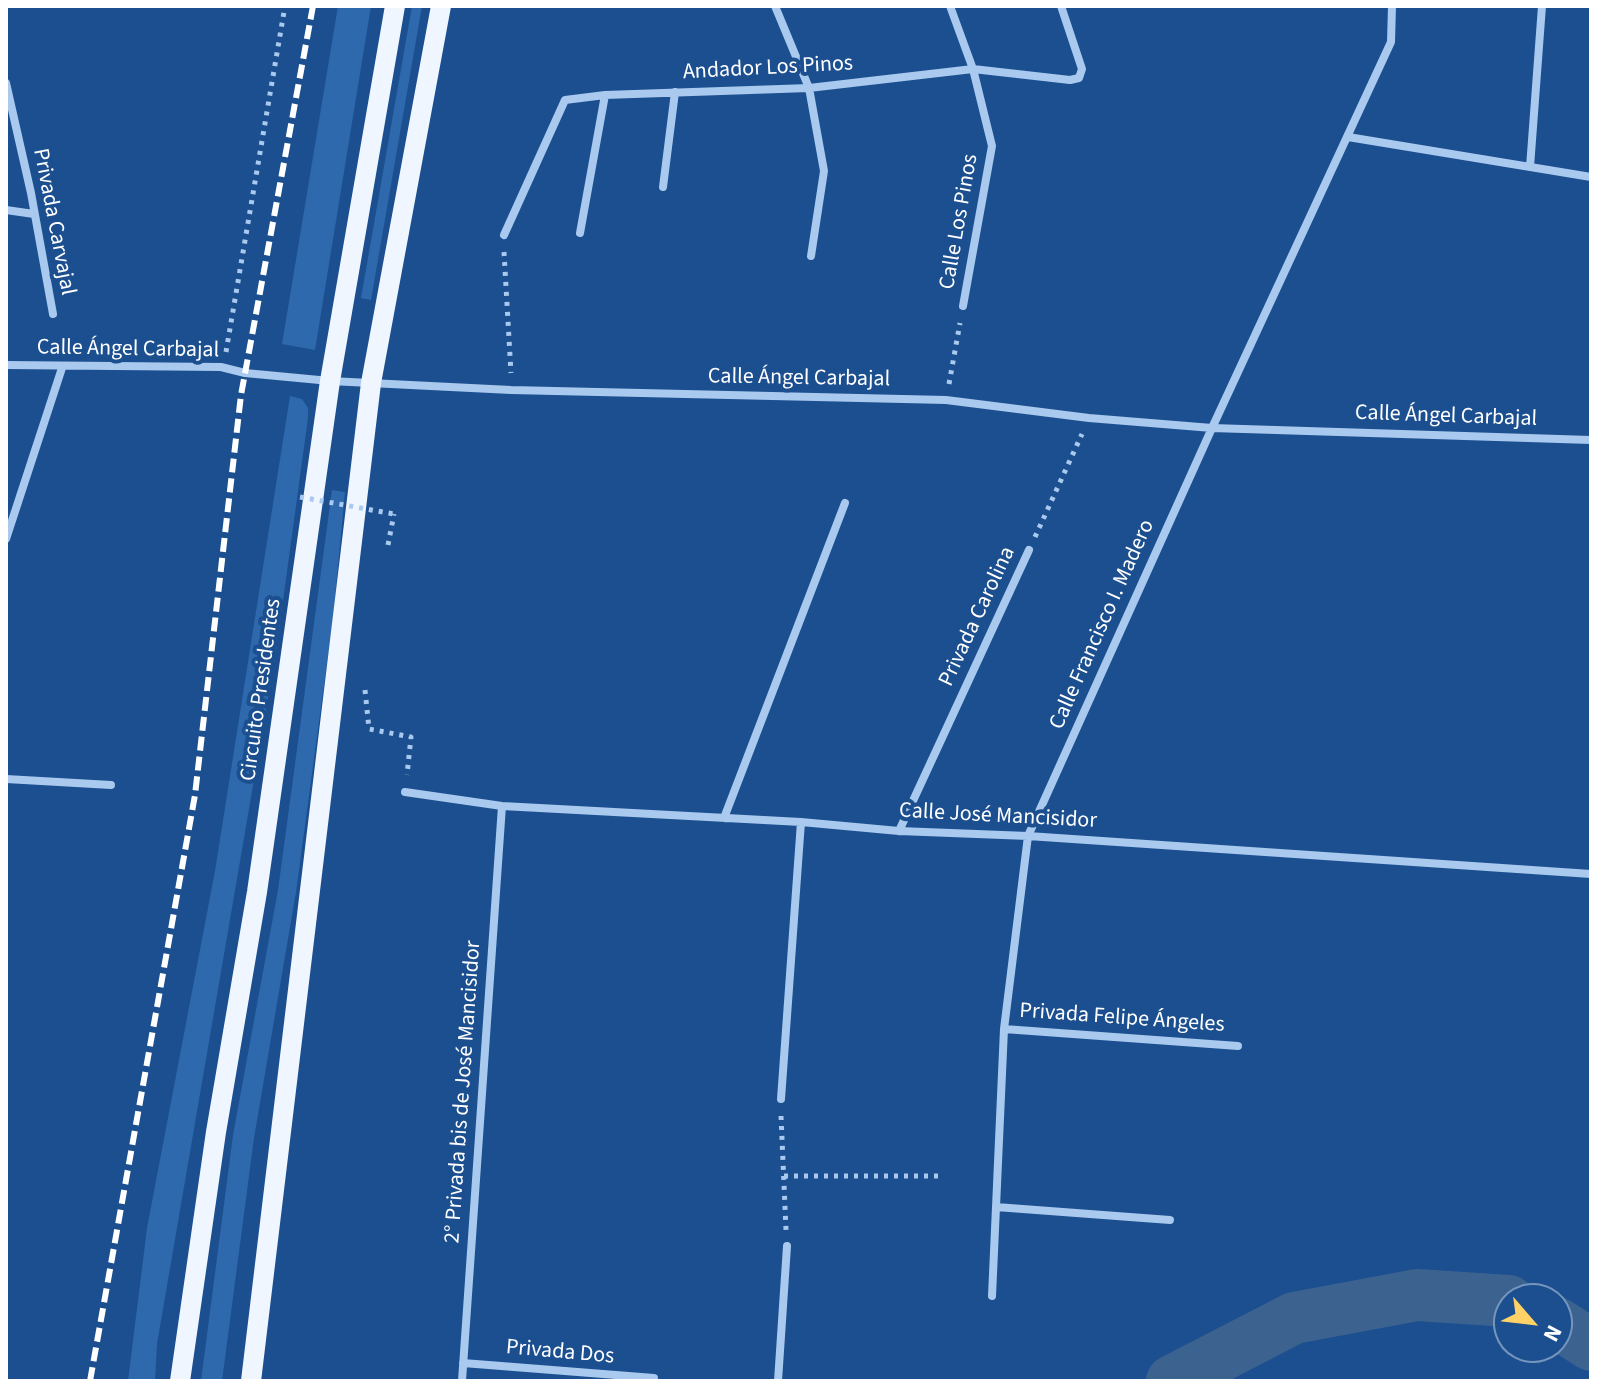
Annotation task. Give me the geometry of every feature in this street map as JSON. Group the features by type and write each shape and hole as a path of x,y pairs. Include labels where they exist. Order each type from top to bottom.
{"main road":[{"name":"Circuito Presidentes","path":"180,1381 216,1132 257,892 330,381 395,6"},
{"path":"251,1381 371,383 441,6"}],"street":[{"path":"775,6 809,88 824,171 811,256"},
{"name":"Calle Los Pinos","path":"950,6 973,69 992,146 963,306"},
{"name":"Andador Los Pinos","path":"504,235 565,100 605,95 809,88 973,69 1070,80 1079,78 1082,69 1061,6"},
{"name":"Calle Francisco I. Madero","path":"992,1296 1004,1029 1028,836 1391,42 1392,6"},
{"path":"1530,167 1542,6"},
{"name":"Privada Carvajal","path":"6,83 53,314"},
{"path":"663,187 675,92"},
{"path":"580,233 605,95"},
{"path":"1348,137 1591,177"},
{"path":"6,210 34,214"},
{"name":"Calle Ángel Carbajal","path":"6,365 223,368 330,381 511,390 946,400 1089,418 1212,428 1591,440"},
{"path":"6,539 62,368"},
{"path":"724,818 845,503"},
{"name":"Privada Carolina","path":"899,831 1029,550"},
{"path":"6,779 111,785"},
{"name":"Calle José Mancisidor","path":"405,792 502,806 1028,836 1591,874"},
{"name":"2° Privada bis de José Mancisidor","path":"462,1381 502,806"},
{"path":"781,1099 801,822"},
{"name":"Privada Felipe Ángeles","path":"1004,1029 1238,1046"},
{"path":"996,1207 1170,1220"},
{"path":"778,1381 787,1246"},
{"name":"Privada Dos","path":"463,1363 654,1378"}],"path":[{"path":"223,368 285,6"},
{"path":"504,235 511,390"},
{"path":"946,400 963,306"},
{"name":"Privada Carolina","path":"1029,550 1089,418"},
{"path":"300,497 394,514 388,545"},
{"path":"365,690 369,729 411,737 405,792"},
{"path":"781,1099 787,1246"},
{"path":"784,1176 940,1176"}],"shaded area":[{"path":"338,6 371,6 315,350 282,344"},
{"path":"412,6 422,6 371,300 361,298"},
{"path":"290,396 302,399 308,408 308,418 276,652 157,1344 155,1381 128,1381 147,1228 215,871"},
{"path":"332,490 345,492 333,618 296,892 254,1138 222,1381 201,1381 233,1135 278,890"}],"waterway":[{"path":"1172,1381 1294,1318 1417,1295 1493,1300"},
{"path":"1573,1333 1591,1345"}],"railway":[{"path":"90,1381 195,795 241,395 313,6"}]}
